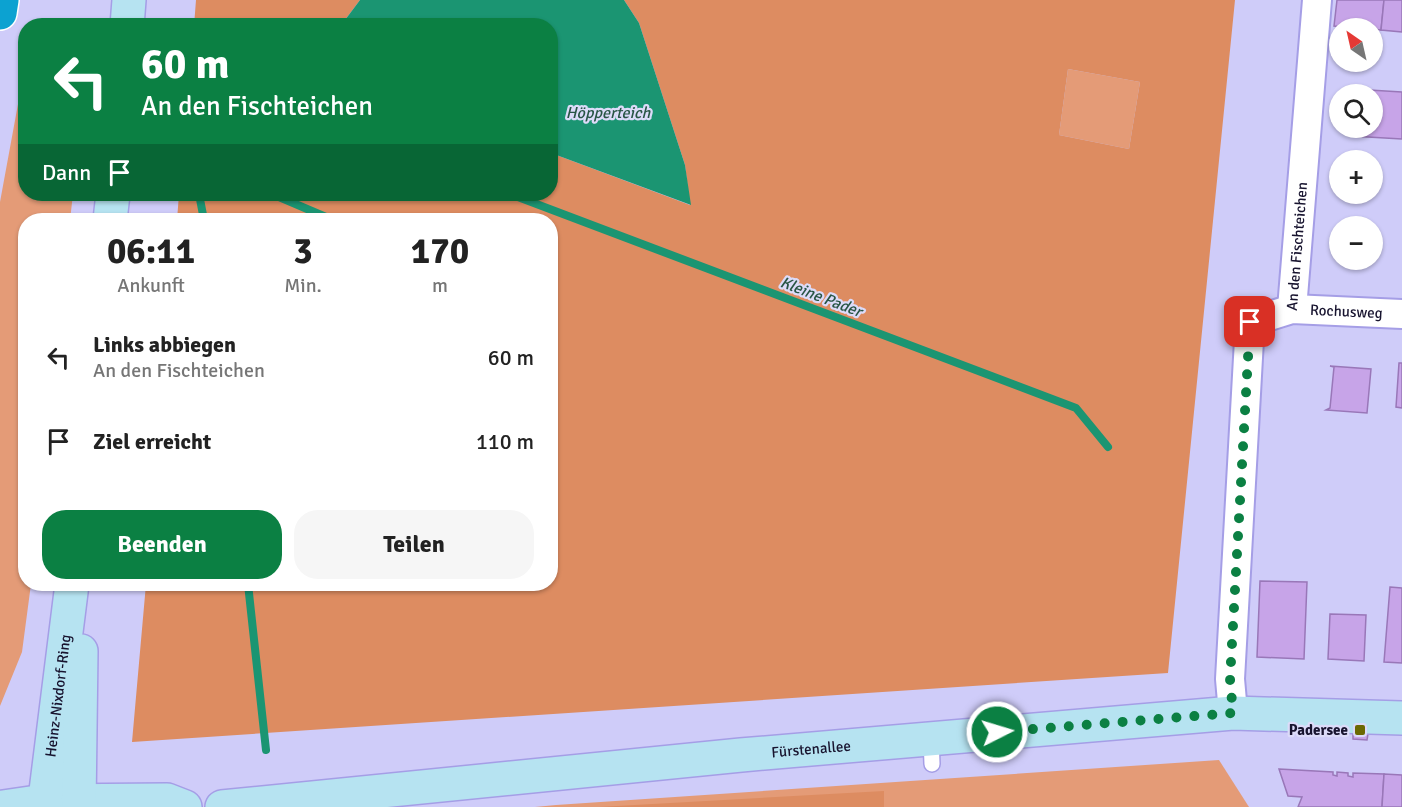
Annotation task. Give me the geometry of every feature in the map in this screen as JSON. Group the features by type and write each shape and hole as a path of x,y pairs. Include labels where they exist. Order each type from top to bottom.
{"highway":[{"path":"0,14 2,0"}],"street":[{"path":"128,18 129,0"},
{"name":"An den Fischteichen","path":"1233,713 1230,679 1250,322 1292,309 1317,0"},
{"name":"Rochusweg","path":"1292,309 1402,314"},
{"name":"Heinz-Nixdorf-Ring","path":"44,804 71,591"},
{"name":"Heinz-Nixdorf-Ring","path":"79,804 82,591"},
{"name":"Fürstenallee","path":"222,807 931,751 1233,713 1402,718"},
{"path":"3,807 167,800 184,807"}],"shaded area":[{"path":"196,0 360,0 346,18 195,18"},
{"path":"624,0 1235,0 1168,673 132,742 145,591 558,591 558,213 178,213 178,201 558,201 558,156 690,205 685,165 639,23","holes":["1068,69 1140,82 1129,149 1059,135"]},
{"path":"1068,69 1140,82 1129,149 1059,135"},
{"path":"18,104 18,201 72,201 71,213 18,213 18,591 30,591 22,652 0,706 0,202"},
{"path":"1219,760 1249,807 535,807 556,805"},
{"path":"884,791 884,807 599,807"}],"water":[{"name":"Höpperteich","path":"360,0 624,0 639,23 685,165 691,205 558,156 558,18 346,18"}],"building":[{"path":"1337,0 1384,0 1382,18 1335,18"},
{"path":"1384,0 1402,0 1402,32 1383,30"},
{"path":"1383,91 1402,92 1402,139 1383,138"},
{"path":"1399,363 1402,363 1402,408 1396,407"},
{"path":"1330,366 1371,369 1367,413 1326,410 1330,408 1334,367"},
{"path":"1260,581 1307,582 1304,659 1257,657"},
{"path":"1390,587 1402,588 1402,663 1384,662"},
{"path":"1330,614 1366,615 1364,661 1328,659"},
{"path":"1353,734 1368,734 1367,740 1353,739"},
{"path":"1279,769 1333,772 1333,775 1337,776 1337,772 1348,773 1348,776 1353,777 1353,773 1384,774 1382,807 1298,807 1302,797 1288,796"},
{"path":"1384,774 1402,775 1402,807 1382,807"}],"waterway":[{"path":"200,201 203,213"},
{"path":"288,201 317,213"},
{"name":"Kleine Pader","path":"529,201 1076,408 1108,447"},
{"path":"249,591 266,750"}],"place":[{"name":"Padersee","path":"1360,730"}],"route":[{"path":"997,732 1233,713 1230,679 1250,322"}]}
